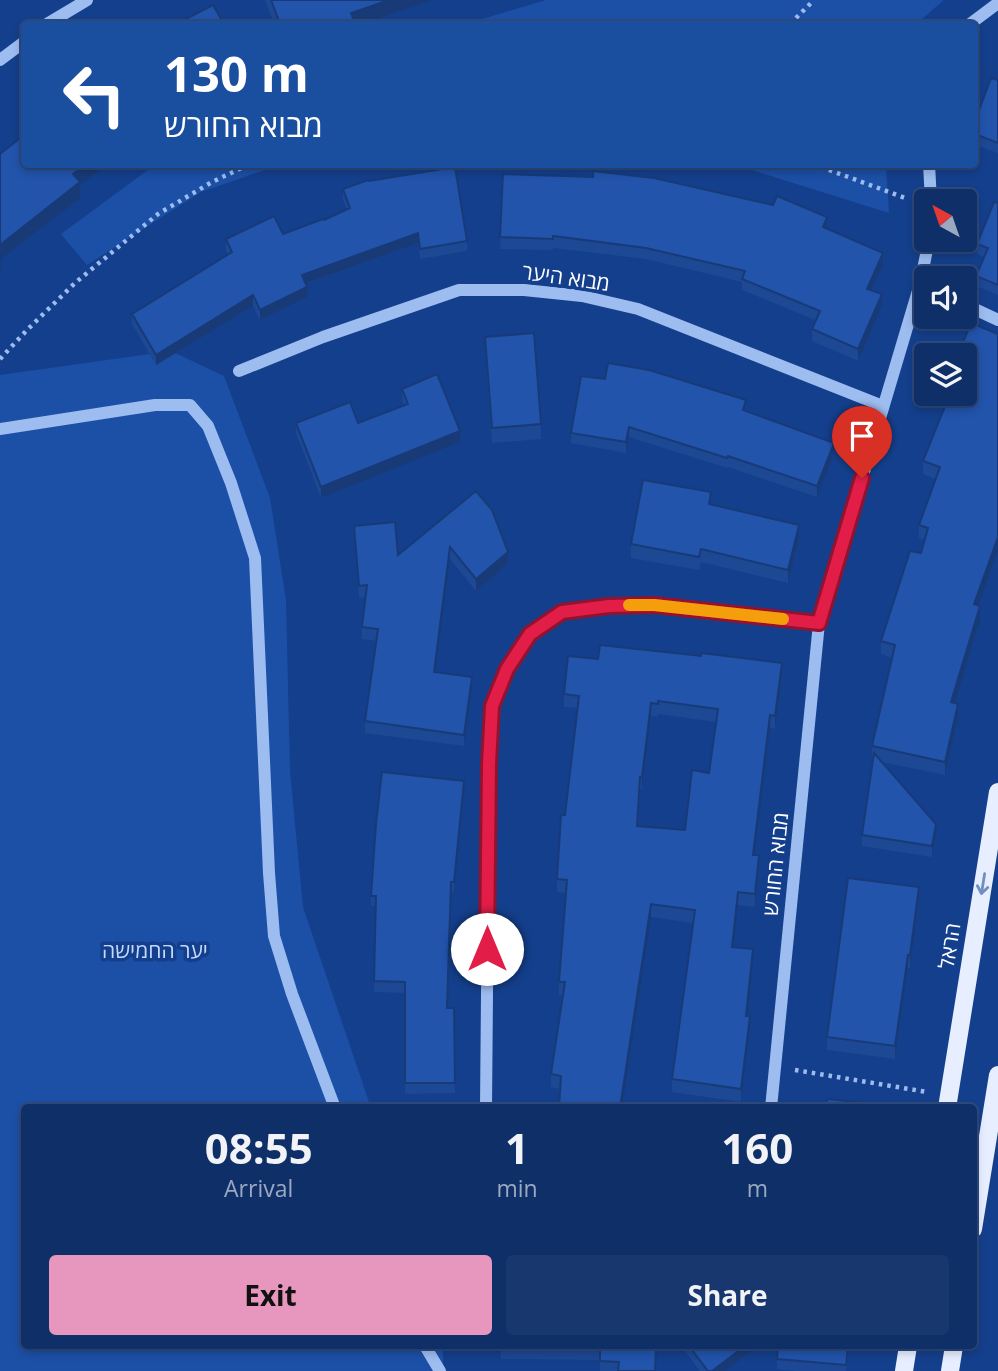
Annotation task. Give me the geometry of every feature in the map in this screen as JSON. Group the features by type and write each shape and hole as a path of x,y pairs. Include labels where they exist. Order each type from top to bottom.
{"main road":[{"name":"הראל","path":"948,1102 998,792"},
{"path":"977,1204 998,1075"},
{"path":"904,1371 908,1349"},
{"path":"950,1371 954,1349"}],"street":[{"path":"52,21 87,0"},
{"path":"974,21 998,3"},
{"path":"0,60 21,43"},
{"path":"929,168 930,189"},
{"name":"מבוא היער","path":"239,371 323,337 459,290 524,290 582,296 638,309 883,406"},
{"path":"977,310 998,320"},
{"name":"מבוא החורש","path":"771,1104 819,623 883,406 914,312"},
{"path":"0,429 155,405 190,405 208,426 231,483 255,558 268,860 274,936 334,1104"},
{"path":"486,1104 489,764 492,706 507,669 530,634 562,612 609,606 654,605 819,623"},
{"path":"427,1349 440,1371"}],"path":[{"path":"793,21 814,0"},
{"path":"0,359 75,283 158,214 242,168"},
{"path":"824,168 913,201"},
{"path":"776,1067 948,1102"}],"green space":[{"path":"546,0 944,0 921,21 475,21"},
{"path":"151,168 270,168 201,192 87,265 61,234"},
{"path":"746,168 886,168 889,213"},
{"name":"יער החמישה","path":"171,351 224,376 270,498 286,600 290,771 303,907 370,1104 21,1104 21,1349 443,1349 443,1371 0,1371 0,375"}],"building":[{"path":"271,0 389,0 351,13 354,21 279,21"},
{"path":"213,5 222,21 182,21"},
{"path":"991,78 998,80 998,143 978,135 978,113"},
{"path":"21,137 21,168 81,168 73,174 80,182 0,245 0,154"},
{"path":"455,168 467,241 420,249 418,233 302,275 307,287 260,310 253,295 156,355 132,314 232,252 226,239 274,216 283,234 324,220 350,208 343,189 369,181"},
{"path":"593,171 654,178 773,205 777,196 827,217 823,227 883,253 867,289 882,294 858,349 812,329 820,311 742,279 745,271 646,248 553,236 553,239 500,237 503,174 593,177"},
{"path":"994,202 998,203 998,285 977,276 988,248 977,244"},
{"path":"977,325 998,334 998,537 974,604 980,606 951,702 958,704 945,762 872,746 895,645 881,641 910,551 921,553 928,528 919,525 940,467 923,461 945,406 977,406 977,343 963,343 969,329 977,329"},
{"path":"534,333 541,424 492,428 485,337"},
{"path":"608,363 649,370 746,400 743,410 834,443 817,486 629,427 626,442 571,433 581,376 605,379"},
{"path":"437,374 460,431 321,487 296,423 350,402 358,423 408,404 402,389"},
{"path":"643,480 711,492 709,504 799,525 788,570 701,549 699,557 631,544"},
{"path":"476,491 492,510 508,552 476,579 450,547 434,672 472,677 464,735 365,721 378,629 362,627 367,585 359,586 354,526 395,522 398,555"},
{"path":"600,645 782,663 775,716 770,715 753,855 759,855 755,894 738,892 732,947 753,949 746,1016 750,1016 741,1089 672,1079 695,910 651,904 621,1104 559,1104 561,1076 551,1074 565,982 559,982 567,880 557,879 561,815 565,815 579,696 564,694 568,656 598,659","holes":["658,701 718,709 709,773 692,770 685,830 637,826 640,777 651,703 658,704"]},
{"path":"874,753 936,824 932,846 862,835"},
{"path":"382,772 464,781 454,882 451,882 447,1008 454,1008 455,1083 405,1083 405,982 374,981 376,896 371,896"},
{"path":"848,878 919,887 895,1046 827,1037"},
{"path":"827,1099 875,1104 826,1104"},
{"path":"600,1349 656,1349 655,1371 618,1371 619,1362 600,1361"},
{"path":"691,1349 741,1349 712,1371 708,1371"},
{"path":"778,1349 848,1349 846,1365 777,1359"}],"slow traffic":[{"path":"629,605 654,605 783,619"}],"route":[{"path":"487,949 492,706 507,669 530,634 562,612 609,606 654,605 819,623 862,478"}]}
